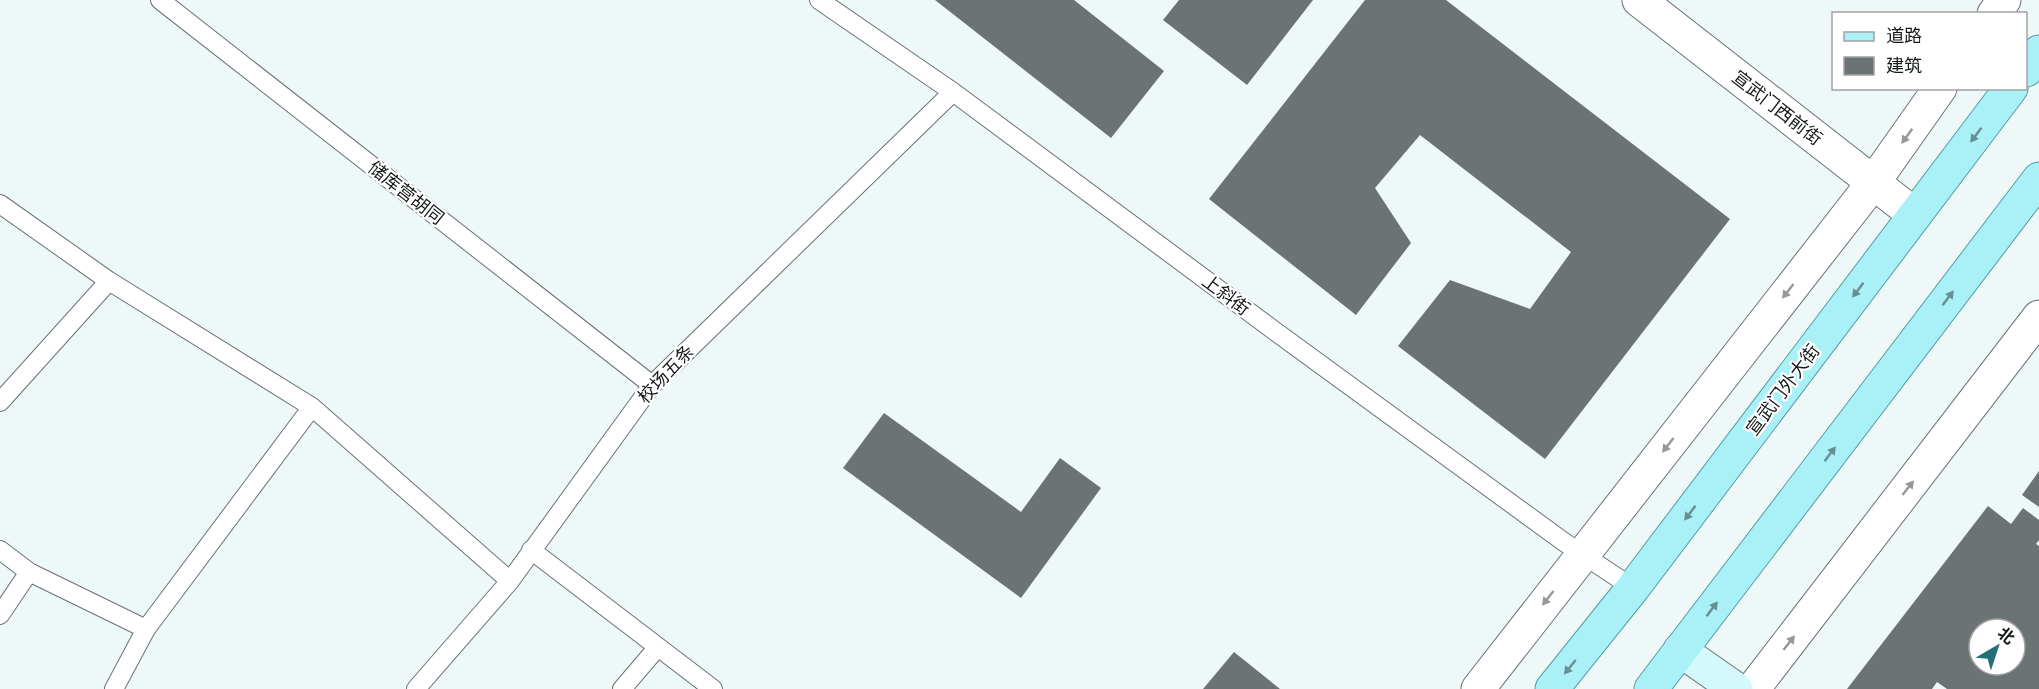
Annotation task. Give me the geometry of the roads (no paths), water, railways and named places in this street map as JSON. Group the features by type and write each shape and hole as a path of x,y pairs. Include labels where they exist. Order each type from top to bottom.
{"main road":[{"path":"2027,67 2039,52"},
{"name":"宣武门外大街","path":"1552,689 1634,588 2009,90"},
{"path":"1651,689 2039,179"}],"street":[{"name":"宣武门西前街","path":"1639,0 1915,215"},
{"path":"1478,689 1873,183 1940,90"},
{"path":"1753,689 2039,317"},
{"path":"1680,650 1736,689"}],"lane":[{"name":"储库营胡同","path":"160,0 652,385"},
{"name":"上斜街","path":"827,2 953,92 1281,336 1582,554 1634,588"},
{"name":"校场五条","path":"416,689 510,581 652,385 953,92"},
{"path":"0,204 109,281 312,407 510,581"},
{"path":"0,402 109,281"},
{"path":"114,689 146,629 312,407"},
{"path":"0,550 29,572 146,629"},
{"path":"531,550 713,689"},
{"path":"0,615 29,572"},
{"path":"622,689 657,648"}]}
